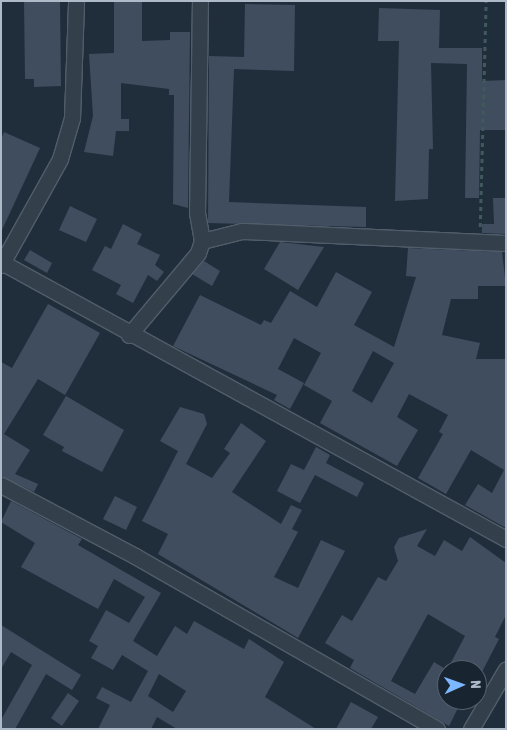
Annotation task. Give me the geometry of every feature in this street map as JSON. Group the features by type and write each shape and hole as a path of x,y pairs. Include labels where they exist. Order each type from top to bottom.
{"street":[{"path":"76,1 72,118 60,158 4,256 129,335 506,539"},
{"path":"129,335 198,253 202,241 197,213 200,1"},
{"path":"202,241 242,231 506,243"},
{"path":"1,486 135,556 437,729"},
{"path":"471,729 506,669"}],"path":[{"path":"480,242 486,1"}],"building":[{"path":"60,1 61,86 34,87 34,79 25,79 24,2"},
{"path":"114,1 142,1 142,41 170,40 170,32 190,32 188,208 173,204 174,95 169,95 169,89 121,83 121,119 129,119 129,131 116,131 113,156 84,152 93,116 89,54 114,53"},
{"path":"245,4 295,5 294,71 234,69 229,202 366,207 366,227 208,223 209,56 244,57"},
{"path":"379,8 440,10 439,48 482,48 482,81 506,80 506,130 480,130 479,198 465,198 467,64 431,63 433,149 429,149 428,199 395,201 399,41 378,41"},
{"path":"4,132 40,148 1,232 1,139"},
{"path":"493,198 506,198 506,234 482,233 482,224 494,224"},
{"path":"70,206 97,219 86,242 59,230"},
{"path":"123,224 142,234 137,244 160,255 155,265 164,272 157,281 148,275 133,303 116,294 121,285 92,270 105,246 111,249"},
{"path":"280,242 324,247 298,290 264,269"},
{"path":"408,248 502,252 506,286 478,286 478,299 451,299 442,335 480,343 476,359 506,359 506,528 465,505 478,484 492,493 504,470 471,450 446,494 418,478 443,434 439,432 448,415 409,394 397,417 418,430 397,466 320,423 332,401 304,385 321,353 294,338 278,369 304,383 290,409 274,400 277,395 173,346 200,295 261,325 264,320 271,323 290,291 317,307 336,272 372,292 354,325 394,347 416,277 406,276","holes":["373,351 394,363 372,403 352,391"]},
{"path":"30,250 52,263 47,273 24,260"},
{"path":"204,261 220,271 212,286 192,274"},
{"path":"48,304 100,333 65,395 38,379 4,434 30,450 15,474 38,484 34,492 1,476 1,362 12,368"},
{"path":"66,396 124,430 102,472 62,451 64,447 43,435"},
{"path":"180,407 204,414 207,424 186,464 212,478 230,453 224,449 241,423 266,441 232,492 281,524 291,505 302,510 292,529 298,532 274,577 298,588 321,540 345,551 298,638 158,554 168,534 142,521 178,451 160,441"},
{"path":"316,447 330,455 326,463 364,483 357,497 315,475 300,503 277,491 291,464 304,470"},
{"path":"115,496 137,507 126,530 103,519"},
{"path":"11,501 82,539 78,545 161,593 133,641 157,656 175,626 187,634 194,621 244,649 249,639 284,662 265,697 316,729 177,729 157,717 151,729 98,729 110,705 96,698 102,687 131,702 148,671 122,655 113,670 91,658 98,646 89,641 106,610 129,623 145,597 114,579 98,609 21,567 35,543 1,522","holes":["159,674 186,691 173,712 148,696"]},
{"path":"427,529 417,546 435,556 444,540 462,551 470,537 506,563 506,615 495,637 499,639 487,662 487,660 452,660 465,636 428,614 391,681 415,694 434,662 437,664 437,710 457,710 449,726 350,668 354,660 325,643 342,615 352,621 378,577 386,581 398,561 394,547 399,538"},
{"path":"1,625 81,675 72,690 46,674 15,729 1,729 1,720 32,665 11,652 1,669"},
{"path":"68,693 79,701 62,726 51,718"},
{"path":"351,702 378,717 371,729 336,729"}]}
